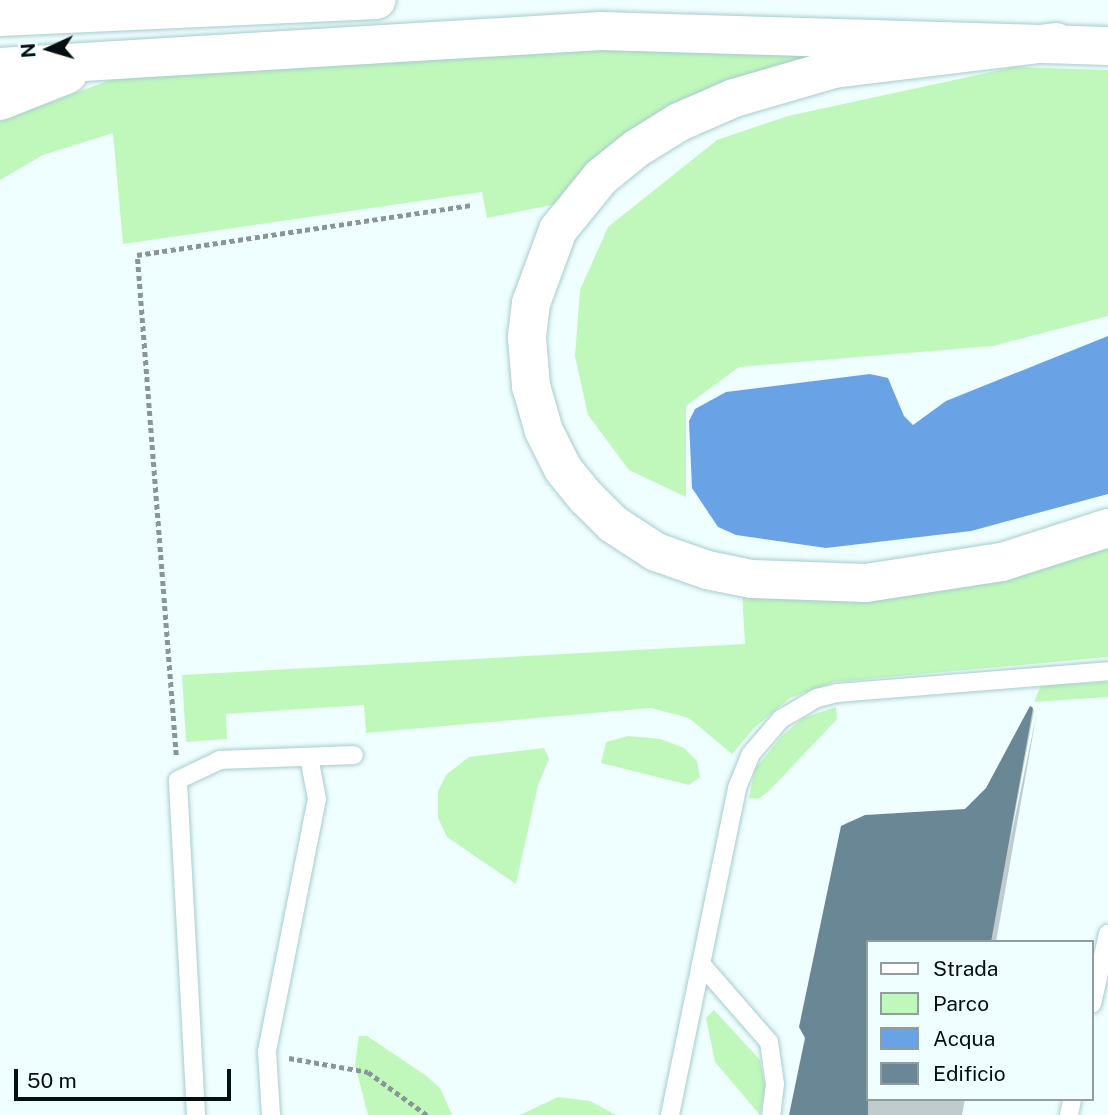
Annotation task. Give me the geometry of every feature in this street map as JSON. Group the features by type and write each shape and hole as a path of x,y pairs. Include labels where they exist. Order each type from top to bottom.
{"main road":[{"path":"0,17 354,1"},
{"path":"0,67 601,31 1056,42 1108,46"},
{"path":"1056,42 834,69 734,98 679,122 637,148 601,177 558,230 531,303 527,338 531,386 544,431 563,469 586,497 613,524 656,552 707,570 752,579 866,583 1002,562 1108,528"},
{"path":"0,101 37,83 117,58"}],"lane":[{"path":"670,1115 737,788 750,755 781,719 817,698 837,693 1108,671"},
{"path":"196,1115 178,780 220,760 354,755"},
{"path":"271,1115 267,1054 276,991 317,799 309,757"},
{"path":"1094,995 1108,934"},
{"path":"701,964 769,1042 775,1084 771,1115"}],"path":[{"path":"178,780 137,255 472,205"},
{"path":"267,1054 368,1072 427,1115"}],"green space":[{"path":"600,46 837,47 556,204 487,218 482,192 123,244 113,133 43,155 0,180 0,121 121,76"},
{"path":"1014,67 1108,70 1108,316 993,346 739,367 686,406 686,497 629,470 588,415 575,356 580,290 608,227 717,140 788,116"},
{"path":"1108,544 1108,657 834,682 790,698 754,728 732,754 689,718 651,708 366,733 364,705 226,714 227,739 186,742 182,675 745,644 742,591"},
{"path":"1108,682 1108,697 1034,702 1041,685"},
{"path":"836,707 837,719 769,791 758,799 749,798 755,769 781,737 803,718"},
{"path":"628,736 661,739 684,748 697,761 700,777 689,785 601,763 606,742"},
{"path":"544,748 549,759 538,785 516,884 447,837 438,818 438,791 447,774 469,757"},
{"path":"714,1010 760,1060 765,1087 760,1115 715,1062 706,1018"},
{"path":"359,1036 367,1036 425,1075 440,1088 452,1115 368,1115 355,1064"},
{"path":"558,1097 590,1101 616,1115 520,1115"}],"water":[{"path":"1108,336 1108,494 971,531 826,548 736,535 718,527 692,488 689,421 695,409 726,392 870,374 888,378 904,416 913,425 946,401"}],"building":[{"path":"1030,706 1033,708 991,940 866,940 868,1115 789,1115 805,1038 799,1027 841,826 865,815 965,809 986,788"}]}
